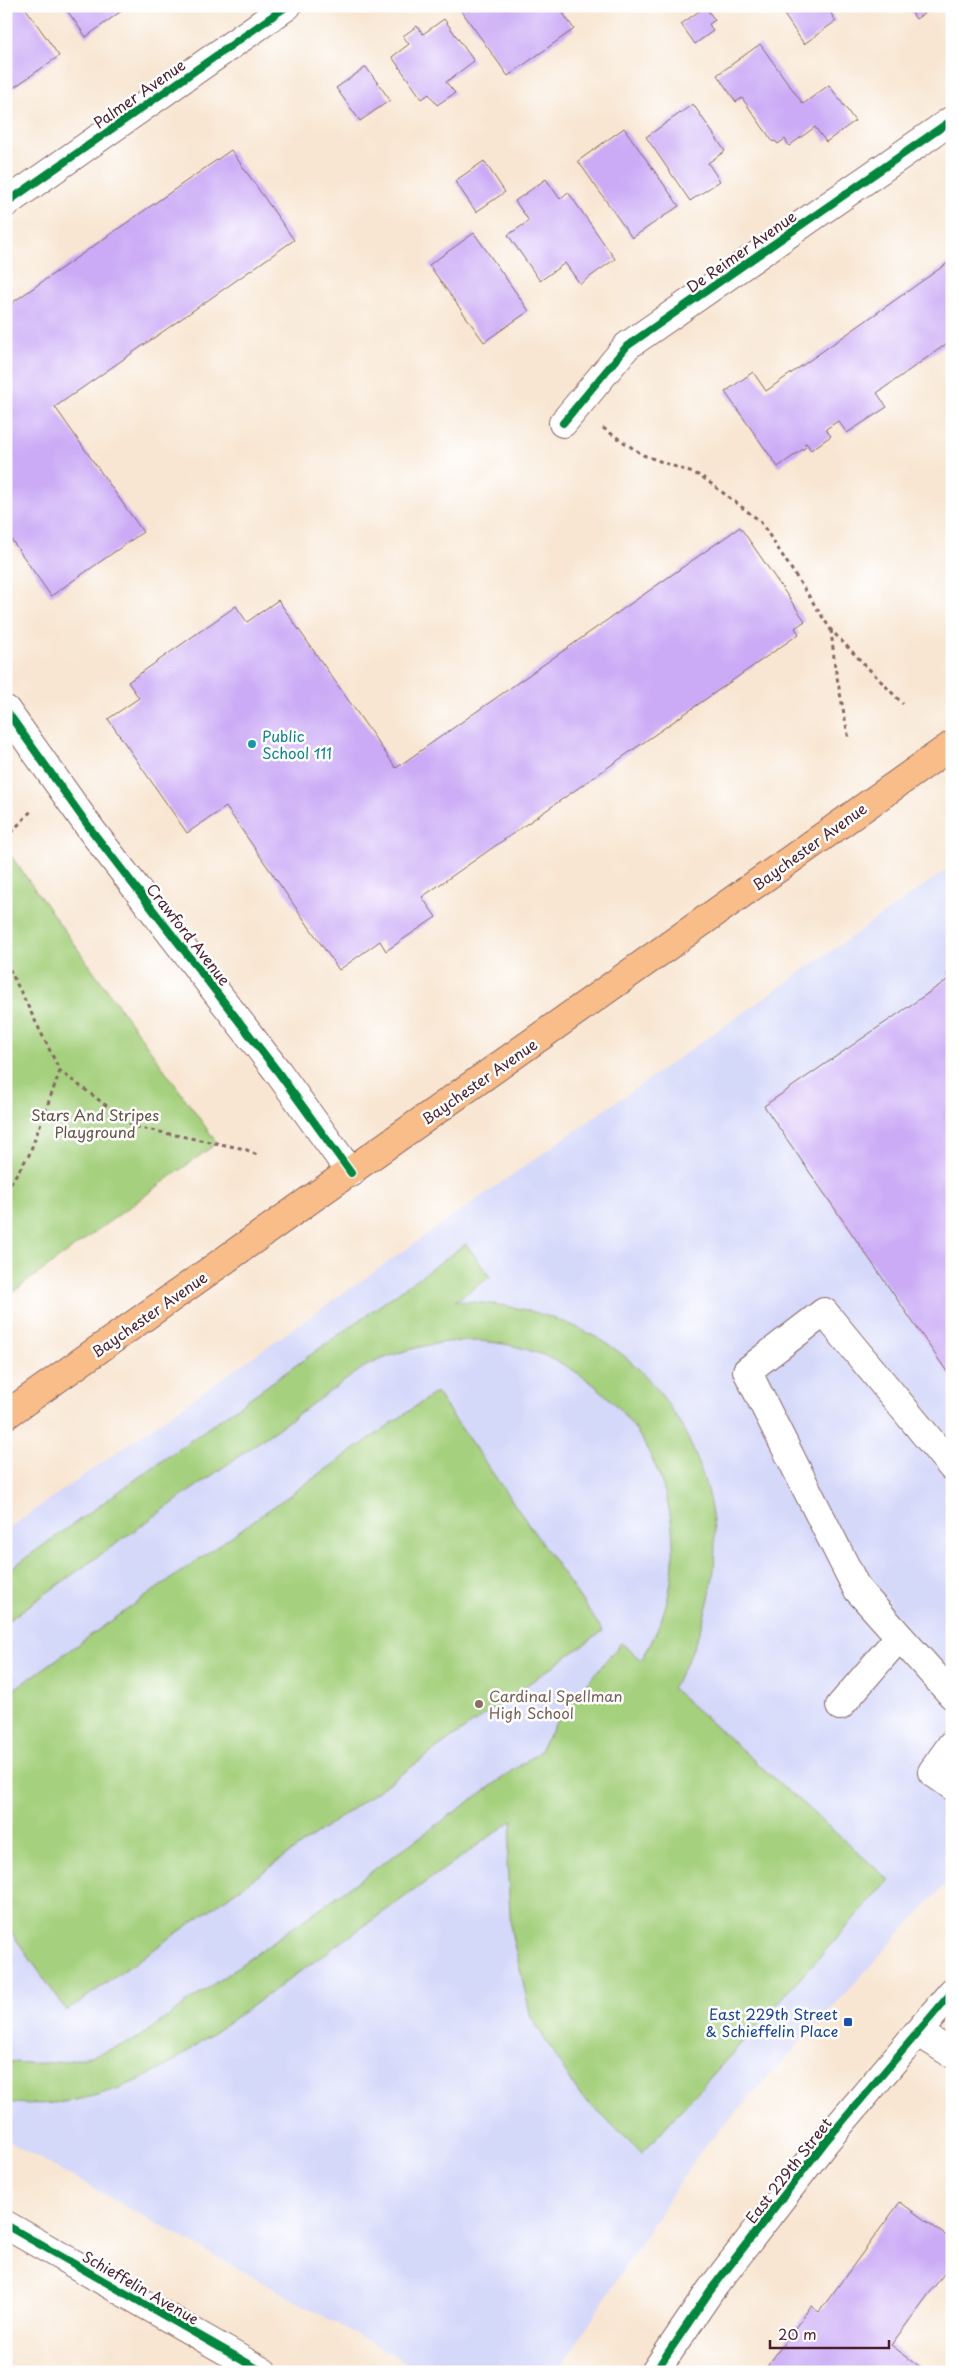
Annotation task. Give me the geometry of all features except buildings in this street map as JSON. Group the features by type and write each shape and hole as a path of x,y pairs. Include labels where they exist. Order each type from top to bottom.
{"main road":[{"name":"Baychester Avenue","path":"6,1415 351,1173 952,745"}],"street":[{"name":"Palmer Avenue","path":"6,203 287,6"},
{"name":"De Reimer Avenue","path":"569,416 627,346 952,120"},
{"name":"Crawford Avenue","path":"6,710 92,831 278,1072 351,1173"},
{"path":"952,1467 824,1312 746,1371 857,1589 952,1695"},
{"path":"840,1706 899,1637"},
{"path":"952,1744 932,1772 952,1786"},
{"name":"East 229th Street","path":"655,2372 710,2291 825,2142 952,1992"},
{"path":"918,2032 952,2054"},
{"name":"Schieffelin Avenue","path":"6,2225 262,2372"}],"path":[{"path":"569,416 643,455 701,476 760,521 831,630 903,704"},
{"path":"831,630 835,667 850,740"},
{"path":"6,962 60,1070 136,1127 245,1149 259,1156"},
{"path":"6,1190 29,1154 60,1070"}],"shaded area":[{"name":"Cardinal Spellman High School","path":"952,866 952,1877 697,2155 558,2372 424,2372 6,2140 6,1530"}],"green space":[{"name":"Stars And Stripes Playground","path":"6,849 217,1143 6,1297"},
{"path":"466,1244 490,1277 455,1301 496,1304 555,1318 609,1345 635,1365 658,1390 677,1419 693,1450 705,1483 712,1517 715,1550 712,1583 702,1624 686,1664 672,1688 889,1880 642,2153 579,2094 531,2017 511,1931 507,1860 513,1820 170,2064 132,2083 70,2101 28,2104 6,2102 6,2061 40,2063 74,2060 106,2051 138,2038 539,1752 561,1714 621,1643 641,1660 664,1611 673,1559 669,1508 652,1459 625,1416 588,1380 542,1355 489,1342 473,1341 456,1341 425,1346 394,1355 364,1367 6,1622 6,1572"},
{"path":"436,1392 603,1631 67,2011 6,1925 6,1695"}],"cycle path":[{"path":"6,203 287,6"},
{"path":"563,423 627,346 952,120"},
{"path":"6,710 92,831 278,1072 351,1173"},
{"path":"655,2372 710,2291 825,2142 952,1992"},
{"path":"6,2225 263,2372"}],"place":[{"name":"Public School 111","path":"252,744"},
{"name":"Cardinal Spellman High School","path":"479,1704"},
{"name":"East 229th Street & Schieffelin Place","path":"848,2022"}]}
